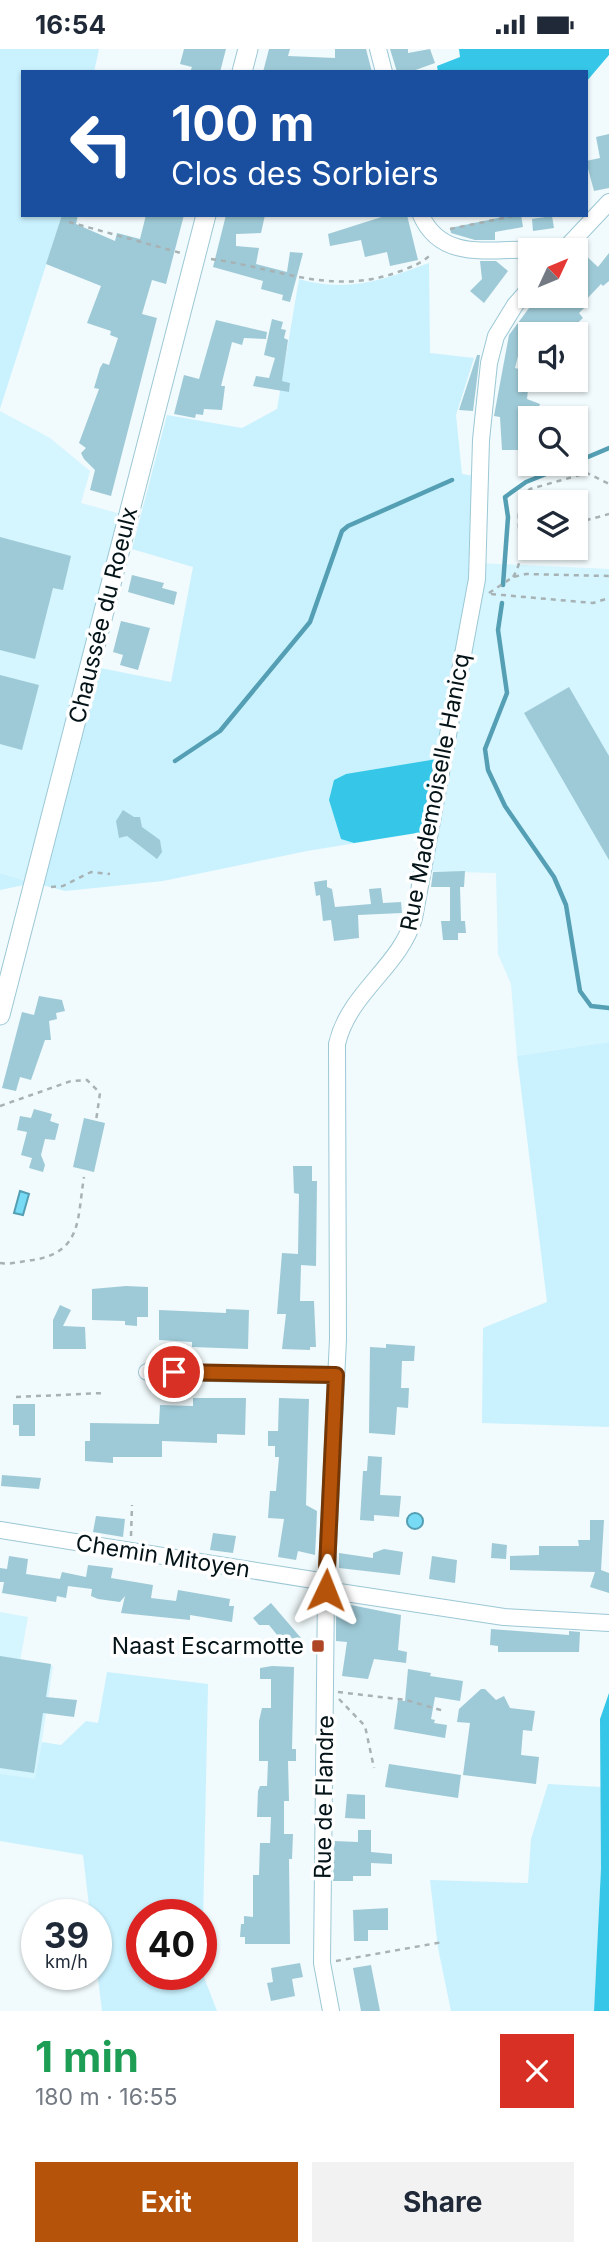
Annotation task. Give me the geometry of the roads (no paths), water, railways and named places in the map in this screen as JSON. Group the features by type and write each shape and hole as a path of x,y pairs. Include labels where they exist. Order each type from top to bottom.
{"main road":[{"path":"243,70 248,49"},
{"name":"Chaussée du Roeulx","path":"0,1015 205,217"}],"street":[{"path":"378,49 383,70"},
{"path":"575,238 609,202"},
{"path":"423,217 428,229 441,243 457,250 518,250"},
{"name":"Rue Mademoiselle Hanicq","path":"326,1586 336,1375 337,1044 349,1010 402,945 414,918 477,579 481,440 489,363 500,328 518,304"},
{"path":"147,1372 336,1375"},
{"name":"Chemin Mitoyen","path":"0,1529 504,1617 609,1623"},
{"name":"Rue de Flandre","path":"326,1586 322,1963 331,2011"}],"waterway":[{"path":"588,457 609,448"},
{"path":"503,585 508,517 505,497 526,482 541,476"},
{"path":"175,761 220,731 310,622 342,531 452,480"},
{"path":"502,603 498,630 507,693 485,749 488,770 505,806 554,877 566,905 580,991 591,1006 609,1008"}],"place":[{"name":"Naast Escarmotte","path":"318,1646"}]}
